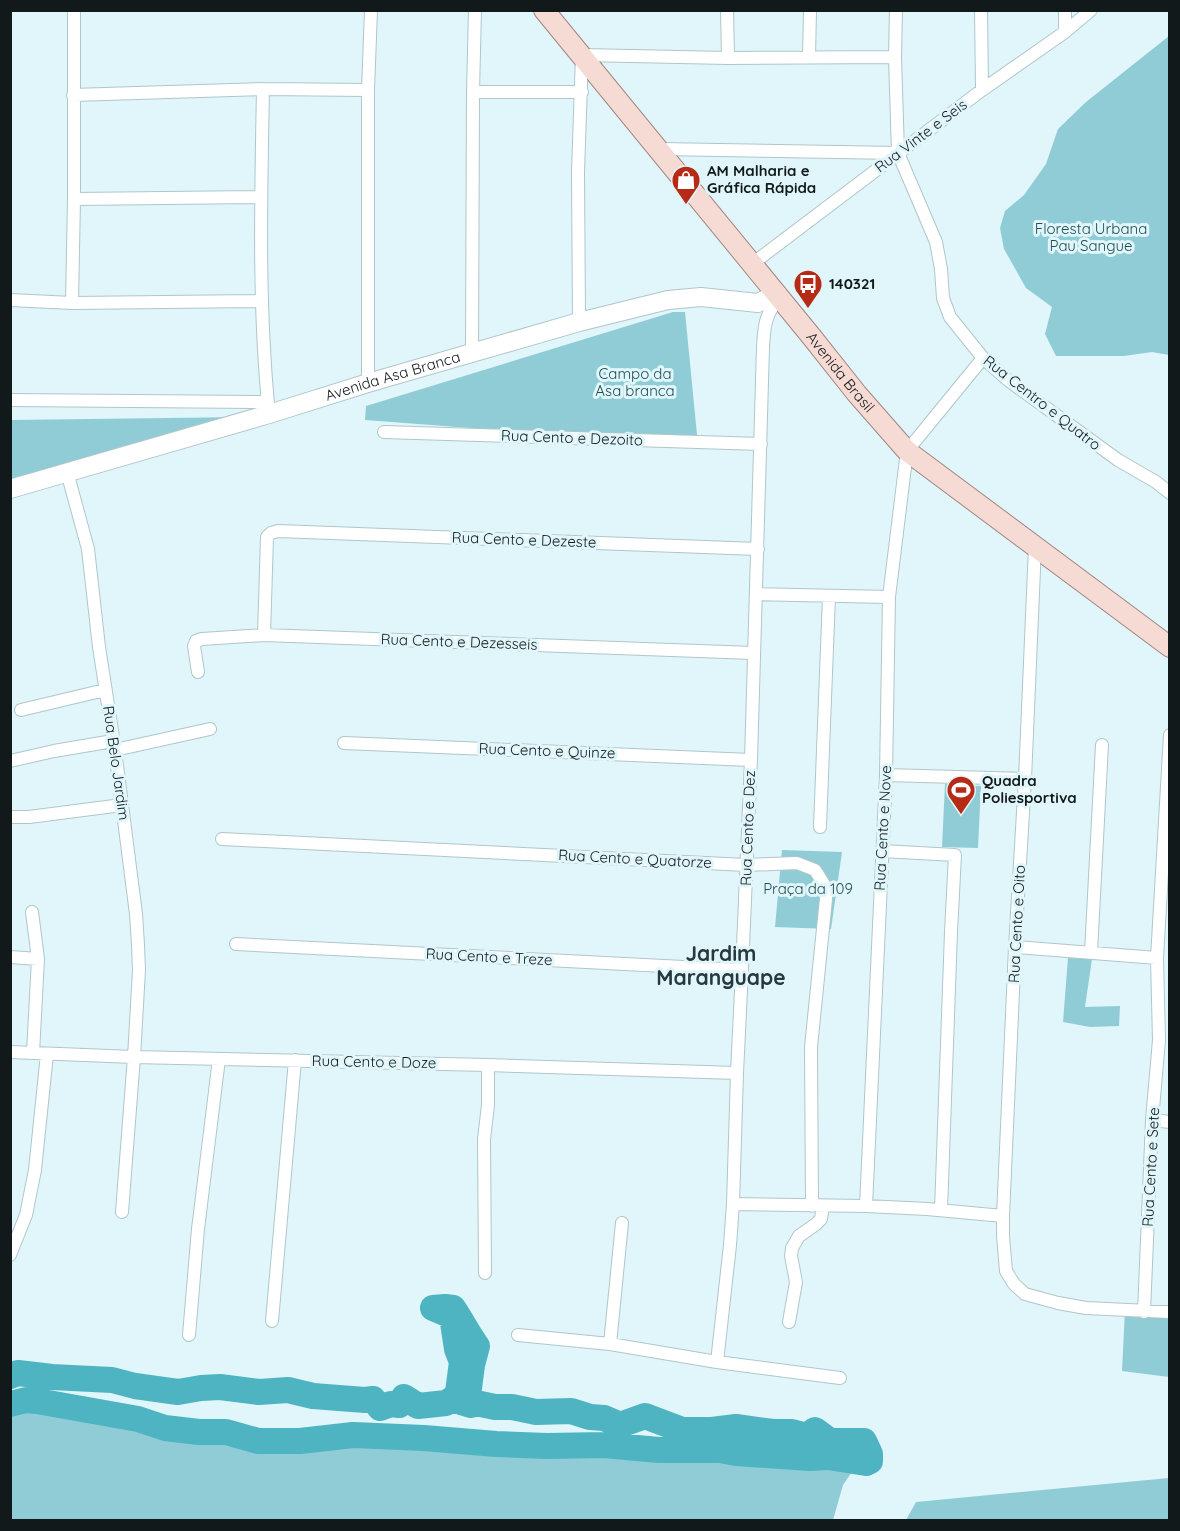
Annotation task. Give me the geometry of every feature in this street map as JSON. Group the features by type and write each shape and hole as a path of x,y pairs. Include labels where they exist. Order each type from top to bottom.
{"main road":[{"name":"Avenida Brasil","path":"544,10 857,394 907,451 1170,647"}],"street":[{"path":"72,303 74,10"},
{"path":"368,383 368,90 371,10"},
{"path":"472,354 475,10"},
{"path":"727,10 728,58"},
{"path":"809,57 810,10"},
{"path":"659,149 898,153 896,10"},
{"path":"981,10 982,90"},
{"path":"1065,10 1065,32"},
{"name":"Rua Vinte e Seis","path":"752,264 982,90 1065,32 1090,10"},
{"path":"579,322 578,172 582,55 728,58 895,57"},
{"path":"74,95 263,89 368,90"},
{"path":"10,400 269,408 261,301 263,89"},
{"path":"473,92 582,92"},
{"name":"Rua Centro e Quatro","path":"898,153 936,242 943,298 950,317 983,358 1008,380 1118,460 1170,493"},
{"path":"74,199 261,196"},
{"name":"Avenida Asa Branca","path":"10,489 269,408 368,383 579,322 668,300 701,297 758,303 779,296"},
{"name":"Rua Cento e Dez","path":"717,1362 733,1204 736,1073 751,760 764,327 772,306 779,296"},
{"path":"10,300 72,303 261,301"},
{"path":"907,451 983,358"},
{"name":"Rua Cento e Dezoito","path":"384,432 761,444"},
{"name":"Rua Cento e Nove","path":"866,1206 886,775 889,597 907,451"},
{"name":"Rua Belo Jardim","path":"67,472 88,549 136,914 139,970 122,1212"},
{"name":"Rua Cento e Dezeste","path":"264,634 267,537 278,531 758,549"},
{"name":"Rua Cento e Oito","path":"1035,546 1003,1216 1006,1271 1014,1284 1025,1294 1068,1305 1144,1312"},
{"path":"756,594 889,597"},
{"path":"820,827 830,596"},
{"name":"Rua Cento e Dezesseis","path":"198,672 194,646 196,641 264,634 753,653"},
{"path":"21,710 105,690"},
{"path":"10,761 54,751 114,745 210,729"},
{"name":"Rua Cento e Sete","path":"1144,1312 1152,1120 1165,1040 1157,958 1170,735"},
{"name":"Rua Cento e Quinze","path":"344,743 751,760"},
{"path":"1091,952 1102,744"},
{"path":"886,775 1025,779"},
{"path":"10,817 29,817 122,805"},
{"name":"Rua Cento e Quatorze","path":"222,839 746,865 797,863 815,870 827,889 811,1047 818,1206"},
{"path":"882,851 955,855 941,1210"},
{"path":"32,912 38,959 33,1053"},
{"name":"Rua Cento e Treze","path":"236,944 742,970"},
{"path":"1015,947 1157,958"},
{"path":"10,957 38,959"},
{"name":"Rua Cento e Doze","path":"10,1052 736,1073"},
{"path":"10,1255 26,1215 34,1170 47,1054"},
{"path":"189,1335 198,1229 219,1059"},
{"path":"272,1321 295,1060"},
{"path":"485,1273 484,1140 488,1105 488,1065"},
{"path":"1152,1120 1170,1122"},
{"path":"733,1204 866,1206 1003,1216"},
{"path":"789,1322 796,1282 791,1256 792,1248 799,1236 821,1219 818,1206"},
{"path":"610,1344 622,1223"},
{"path":"1144,1312 1170,1312"},
{"path":"518,1335 610,1344 717,1362 840,1377"}],"green space":[{"name":"Floresta Urbana Pau Sangue","path":"1169,36 1169,355 1152,352 1124,356 1056,356 1045,334 1052,307 1026,288 1004,249 1000,228 1005,211 1024,195 1046,164 1058,129 1086,102"},
{"name":"Campo da Asa branca","path":"673,312 685,312 698,445 365,420 366,406"},
{"path":"245,417 11,490 11,420"},
{"name":"Quadra Poliesportiva","path":"945,784 981,786 978,848 942,847"},
{"name":"Praça da 109","path":"782,850 842,852 831,929 775,927"},
{"path":"1068,958 1092,959 1085,1007 1120,1006 1119,1026 1090,1027 1063,1022"},
{"path":"1125,1310 1169,1311 1169,1377 1122,1371"},
{"path":"35,1403 79,1412 99,1421 126,1425 134,1423 173,1434 189,1433 203,1437 229,1436 262,1445 317,1443 364,1437 410,1449 437,1441 455,1448 488,1446 582,1451 611,1447 663,1452 716,1452 725,1453 741,1461 770,1456 804,1459 808,1462 822,1460 845,1462 854,1469 843,1485 833,1520 11,1520 11,1408"},
{"path":"1169,1478 1169,1520 906,1520 916,1502"}],"waterway":[{"path":"10,1376 18,1373 112,1380 178,1392 220,1387 259,1392 288,1390 313,1396 373,1399 380,1408 391,1404 399,1405 404,1397 418,1406 446,1403 458,1392 462,1362 457,1349 452,1316 433,1308 445,1307 453,1308 477,1346 468,1396 461,1402 536,1412 571,1411 590,1417 604,1418 620,1425 645,1416 682,1430 736,1427 792,1432 807,1436 815,1430 830,1441 864,1441 870,1454 870,1461 866,1463 828,1457 810,1458 720,1450 659,1450 604,1445 496,1444 353,1435 300,1441 258,1441 226,1432 165,1428 138,1419 37,1401 26,1400 10,1404"}],"place":[{"name":"AM Malharia e Gráfica Rápida","path":"686,206"},
{"name":"140321","path":"808,310"},
{"name":"Quadra Poliesportiva","path":"961,816"}],"district":[{"name":"Jardim Maranguape","path":"721,966"}]}
